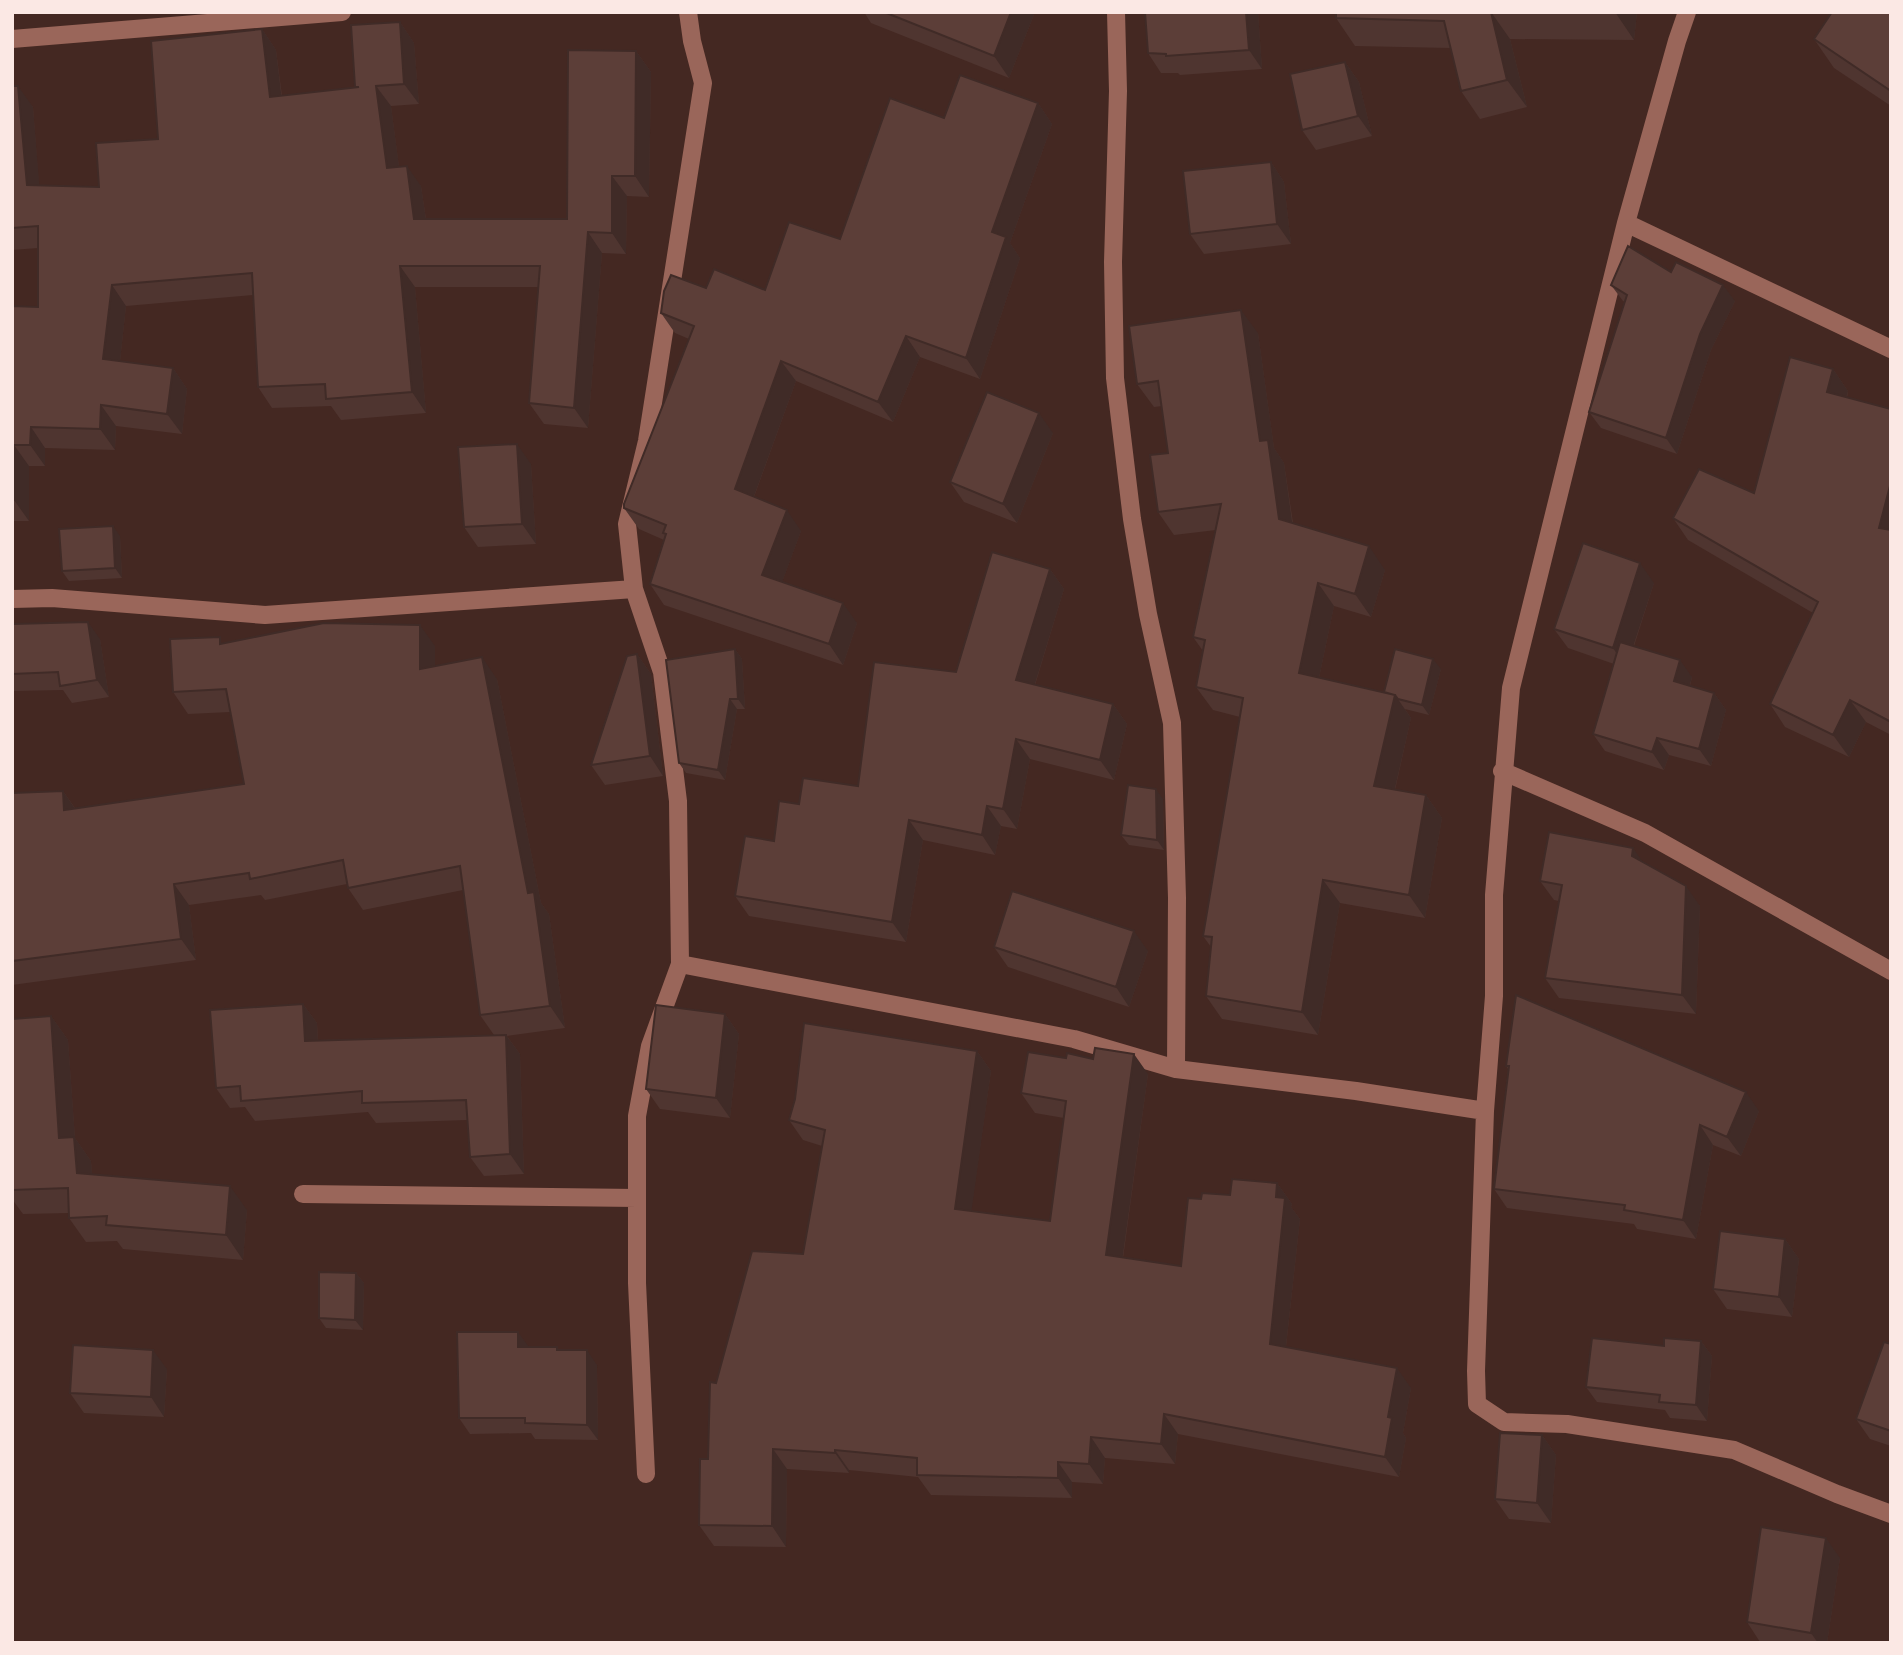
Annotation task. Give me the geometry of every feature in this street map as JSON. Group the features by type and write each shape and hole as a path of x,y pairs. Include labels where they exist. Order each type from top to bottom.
{"street":[{"path":"12,39 342,12"},
{"path":"646,1474 637,1283 637,1116 650,1046 680,964 678,801 662,672 634,589 627,524 647,441 703,83 688,12"},
{"path":"1116,12 1118,91 1113,262 1115,378 1132,519 1148,614 1172,723 1177,898 1176,1069"},
{"path":"1687,12 1626,223 1511,688 1494,895 1494,996 1485,1111 1477,1404 1503,1422 1567,1424 1734,1450 1891,1514"},
{"path":"1626,223 1891,349"},
{"path":"12,599 52,598 265,615 634,589"},
{"path":"1503,771 1645,833 1891,971"},
{"path":"680,964 1074,1039 1176,1069 1356,1091 1485,1111"},
{"path":"303,1194 637,1198"}],"building":[{"path":"884,12 1011,12 994,56"},
{"path":"1145,12 1246,12 1249,50 1166,56 1148,53"},
{"path":"1336,12 1491,12 1507,80 1461,91 1444,21 1336,18"},
{"path":"1832,12 1891,12 1891,91 1814,39"},
{"path":"400,22 404,84 376,86 387,168 407,166 414,219 567,219 568,50 636,51 635,176 612,176 612,233 588,232 574,408 529,403 540,266 400,266 412,392 326,399 325,384 258,387 252,273 112,285 103,359 173,368 167,414 101,405 100,429 31,427 30,445 14,445 12,500 12,306 38,307 38,226 12,228 12,86 18,86 27,185 99,187 96,143 158,139 151,41 262,29 270,97 359,87 355,87 351,25"},
{"path":"1345,62 1358,116 1302,130 1290,74"},
{"path":"960,75 1038,103 992,232 1006,237 966,358 906,336 878,402 781,361 735,489 787,510 762,575 843,603 829,644 650,584 666,534 663,533 666,525 624,508 624,504 694,326 661,313 664,291 671,275 706,288 714,269 765,290 789,222 840,239 890,98 944,118"},
{"path":"1271,162 1277,224 1190,234 1183,171"},
{"path":"1628,246 1671,272 1676,262 1723,285 1700,334 1666,438 1589,412 1627,295 1611,285"},
{"path":"1241,310 1260,441 1268,440 1279,519 1369,546 1355,594 1318,583 1299,673 1395,695 1374,786 1426,795 1409,895 1323,880 1302,1012 1206,996 1212,937 1203,936 1243,698 1196,687 1205,640 1193,637 1221,504 1158,512 1150,455 1168,453 1158,381 1137,384 1129,326"},
{"path":"1790,357 1833,369 1827,392 1891,409 1891,482 1879,528 1891,530 1891,722 1850,700 1833,735 1770,704 1818,602 1673,518 1699,469 1754,493"},
{"path":"987,392 1039,413 1003,504 950,482"},
{"path":"517,444 522,524 464,527 458,447"},
{"path":"113,526 115,568 62,571 59,529"},
{"path":"1583,543 1640,563 1613,648 1554,629"},
{"path":"992,552 1050,569 1016,680 1113,704 1100,760 1016,739 1003,809 987,806 982,835 909,820 892,922 735,896 745,836 774,841 779,801 799,804 803,778 858,786 874,662 956,672"},
{"path":"88,622 97,680 60,686 58,672 12,674 12,624"},
{"path":"324,623 420,625 420,669 482,657 528,893 534,892 550,1006 480,1015 460,866 348,888 343,860 250,879 249,873 174,884 181,939 12,961 12,793 63,791 64,810 244,784 226,689 173,692 170,639 220,637 220,644"},
{"path":"1620,642 1680,660 1674,681 1714,693 1699,749 1657,738 1652,752 1593,734"},
{"path":"735,649 738,699 730,699 718,770 679,763 666,660"},
{"path":"1395,649 1433,659 1422,705 1384,692"},
{"path":"637,654 650,756 591,765 627,656"},
{"path":"1128,785 1156,789 1157,840 1121,835"},
{"path":"1549,832 1633,848 1632,856 1686,886 1682,995 1545,978 1562,885 1540,881"},
{"path":"1012,891 1134,931 1116,987 994,947"},
{"path":"1516,995 1746,1092 1727,1137 1700,1125 1683,1220 1624,1210 1625,1205 1494,1189"},
{"path":"303,1004 305,1041 506,1035 510,1154 470,1157 466,1100 362,1103 362,1091 241,1101 240,1086 216,1088 210,1010"},
{"path":"656,1005 725,1014 716,1098 646,1089"},
{"path":"51,1016 59,1138 74,1137 77,1173 230,1186 226,1235 106,1225 107,1216 69,1218 68,1188 12,1190 12,1019"},
{"path":"804,1023 977,1051 955,1209 1050,1221 1066,1101 1021,1093 1028,1052 1066,1058 1067,1053 1093,1059 1095,1048 1134,1054 1106,1255 1181,1266 1188,1198 1201,1199 1202,1193 1230,1195 1232,1179 1277,1183 1276,1197 1285,1198 1270,1344 1397,1368 1388,1417 1392,1418 1385,1457 1164,1414 1161,1444 1091,1437 1089,1464 1058,1462 1058,1478 917,1475 917,1458 835,1450 835,1453 773,1449 772,1526 699,1525 700,1459 708,1459 710,1382 716,1383 752,1251 803,1254 825,1130 789,1120 795,1099"},
{"path":"1720,1231 1785,1239 1779,1297 1713,1289"},
{"path":"319,1272 356,1273 355,1320 319,1318"},
{"path":"457,1332 518,1332 518,1347 587,1350 587,1425 525,1423 525,1418 459,1418"},
{"path":"1592,1338 1664,1346 1664,1338 1701,1341 1696,1405 1659,1402 1660,1395 1586,1387"},
{"path":"1884,1342 1891,1344 1891,1431 1856,1419"},
{"path":"73,1345 153,1350 151,1397 70,1393"},
{"path":"1500,1433 1542,1435 1537,1503 1495,1499"},
{"path":"1761,1527 1826,1538 1811,1633 1747,1622"}]}
